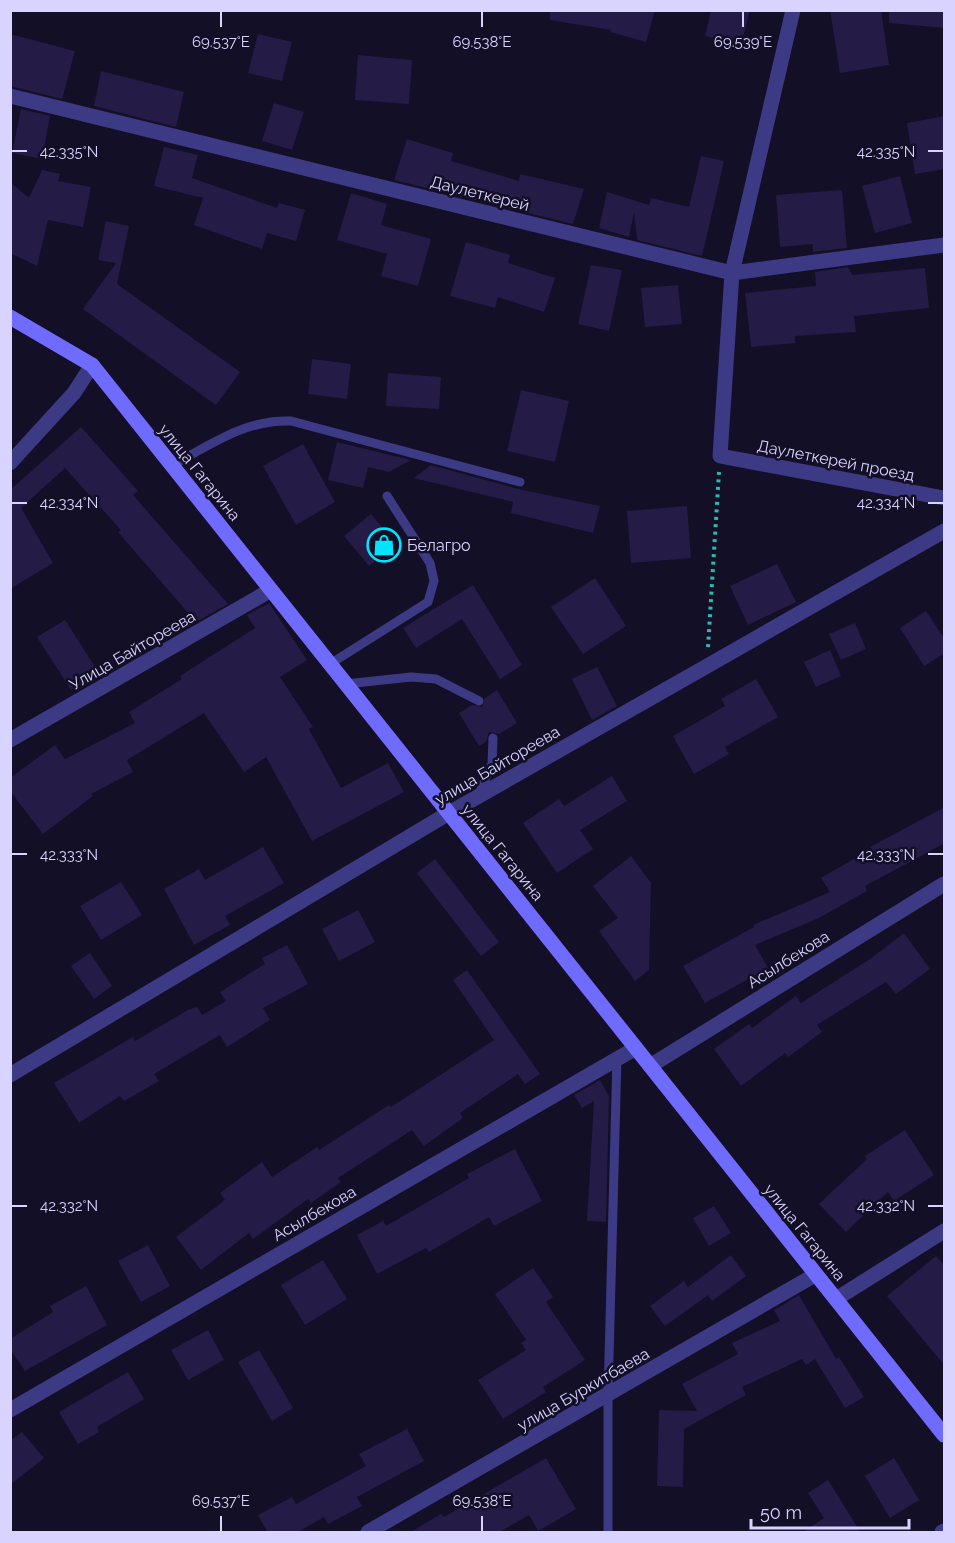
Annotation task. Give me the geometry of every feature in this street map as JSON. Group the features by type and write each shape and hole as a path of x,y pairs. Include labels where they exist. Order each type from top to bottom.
{"main road":[{"name":"улица Гагарина","path":"10,317 92,365 815,1275 945,1435"}],"street":[{"path":"720,456 732,273 793,10"},
{"name":"Даулеткерей","path":"10,96 732,273 945,245"},
{"path":"10,463 74,393 92,365"},
{"name":"Даулеткерей проезд","path":"720,456 945,498"},
{"name":"улица Байтореева","path":"10,1075 449,813 945,531"},
{"name":"Улица Байтореева","path":"10,740 271,590"},
{"name":"Асылбекова","path":"650,1066 945,884"},
{"name":"Асылбекова","path":"10,1410 636,1048"},
{"path":"836,1299 945,1231"},
{"name":"улица Буркитбаева","path":"368,1533 815,1275"}],"lane":[{"path":"171,466 244,427 272,420 291,421 520,482"},
{"path":"330,664 428,602 434,581 430,563 387,496"},
{"path":"346,684 411,677 436,679 479,701"},
{"path":"478,797 492,764 493,738"},
{"path":"609,1533 608,1396 617,1057"}],"path":[{"path":"706,667 720,456"}],"building":[{"path":"550,10 655,10 646,42 610,32 611,30 550,20"},
{"path":"711,10 750,10 741,45 705,36"},
{"path":"830,10 881,10 889,65 840,73"},
{"path":"889,10 945,10 945,28 889,23"},
{"path":"10,34 75,51 62,99 10,86"},
{"path":"258,34 292,42 282,81 248,73"},
{"path":"358,55 412,60 409,104 355,100"},
{"path":"101,71 184,92 176,127 94,106"},
{"path":"274,103 304,112 292,150 262,141"},
{"path":"21,109 50,116 42,159 12,153"},
{"path":"945,116 945,169 915,174 907,123"},
{"path":"407,139 453,153 451,161 519,181 520,174 584,189 573,224 394,180"},
{"path":"164,147 198,155 192,178 277,208 279,203 305,210 296,241 267,233 262,249 194,225 203,198 154,186"},
{"path":"701,156 724,161 702,256 637,240 634,212 629,237 599,228 607,192 649,205 651,198 689,207"},
{"path":"42,170 60,174 58,181 91,187 83,227 48,220 37,266 10,253 10,182 29,198"},
{"path":"900,176 912,223 875,233 862,186"},
{"path":"842,190 847,248 813,252 813,244 780,247 776,195"},
{"path":"351,193 387,204 381,225 431,239 418,286 381,276 387,254 337,240"},
{"path":"106,221 129,226 117,284 240,372 216,405 83,309 116,263 98,260"},
{"path":"466,242 510,255 508,263 555,278 544,312 498,297 495,308 450,296"},
{"path":"591,265 622,270 609,331 578,324"},
{"path":"848,267 852,275 925,268 929,308 854,316 856,332 795,336 795,343 751,347 745,293 816,286 815,272"},
{"path":"678,285 682,324 645,327 641,288"},
{"path":"312,359 351,364 347,399 308,394"},
{"path":"388,373 441,377 439,409 386,406"},
{"path":"521,390 569,401 555,462 507,451"},
{"path":"81,427 138,491 133,495 228,604 196,622 118,532 121,530 65,468 21,508 53,563 10,589 10,490"},
{"path":"337,442 411,460 389,472 368,467 363,488 328,480"},
{"path":"303,444 335,502 296,525 263,466"},
{"path":"431,465 518,489 600,506 593,533 511,513 513,502 414,478"},
{"path":"687,506 691,558 631,563 627,511"},
{"path":"371,514 396,544 369,566 344,536"},
{"path":"777,564 796,602 748,625 730,586"},
{"path":"595,578 626,626 583,654 551,607"},
{"path":"473,585 522,665 500,679 462,619 416,648 403,628"},
{"path":"269,603 307,660 280,677 313,727 309,729 341,788 388,763 404,792 312,841 266,757 244,772 204,713 127,760 133,772 91,794 93,796 43,834 10,791 10,778 55,745 65,759 135,723 129,712 182,679 180,676 255,628 247,615"},
{"path":"926,611 945,640 945,653 924,666 900,628"},
{"path":"65,620 99,673 71,690 37,637"},
{"path":"855,623 866,649 841,660 829,634"},
{"path":"830,650 841,676 816,687 804,662"},
{"path":"597,667 617,706 592,720 572,679"},
{"path":"756,679 778,717 725,747 729,754 694,774 673,736 725,706 721,699"},
{"path":"497,690 517,723 499,734 489,732 486,742 479,746 459,713 472,705 482,707 485,698"},
{"path":"612,776 627,801 580,830 593,849 557,873 523,823 559,799 564,806"},
{"path":"945,807 945,843 865,886 867,891 819,918 755,945 768,968 705,1003 683,966 754,927 753,925 830,892 821,878 871,849 870,847"},
{"path":"263,847 284,883 225,916 230,925 194,945 164,889 199,869 205,880"},
{"path":"631,856 651,883 649,970 635,981 599,931 618,918 593,886"},
{"path":"435,859 499,942 481,956 417,873"},
{"path":"121,882 142,915 101,940 80,906"},
{"path":"358,910 375,942 339,961 322,929"},
{"path":"904,933 930,969 896,994 886,982 817,1025 822,1032 788,1057 785,1053 741,1086 714,1049 749,1024 752,1028 796,996 801,1003 870,959"},
{"path":"287,945 308,984 263,1008 270,1020 227,1047 220,1035 154,1074 159,1081 124,1101 120,1096 79,1123 54,1083 133,1037 135,1041 188,1010 197,1007 202,1015 226,1001 220,992 265,964 262,958"},
{"path":"90,953 112,986 94,999 71,966"},
{"path":"467,970 540,1074 525,1084 518,1074 460,1113 463,1118 424,1146 412,1130 338,1178 341,1182 311,1203 308,1199 253,1239 249,1233 201,1270 176,1237 225,1200 220,1193 262,1162 272,1177 317,1147 319,1150 389,1105 391,1107 494,1040 453,980"},
{"path":"600,1080 609,1096 606,1222 587,1221 594,1101 582,1108 574,1095"},
{"path":"905,1130 934,1175 894,1201 888,1192 846,1232 819,1204 867,1159 865,1156"},
{"path":"515,1149 542,1201 494,1226 489,1217 429,1252 426,1248 377,1274 357,1235 383,1221 386,1226 469,1178 467,1174"},
{"path":"714,1206 731,1233 709,1246 693,1218"},
{"path":"148,1245 170,1286 141,1302 118,1261"},
{"path":"731,1255 746,1276 712,1301 708,1295 665,1326 650,1306 684,1281 688,1287"},
{"path":"936,1256 945,1266 945,1366 887,1296"},
{"path":"323,1260 347,1299 305,1325 281,1285"},
{"path":"533,1268 553,1297 546,1302 585,1360 543,1387 546,1392 503,1419 478,1380 526,1350 521,1343 526,1340 495,1294"},
{"path":"86,1286 107,1325 25,1371 10,1349 10,1339 53,1312 50,1306"},
{"path":"799,1295 836,1359 839,1357 864,1397 845,1408 815,1359 806,1365 802,1359 742,1387 746,1395 684,1429 683,1487 657,1486 659,1410 697,1411 682,1384 738,1354 732,1343 780,1321 774,1310"},
{"path":"208,1330 224,1360 188,1380 171,1350"},
{"path":"259,1350 293,1408 272,1421 238,1362"},
{"path":"128,1372 144,1399 97,1427 99,1432 78,1444 59,1412"},
{"path":"407,1429 424,1461 357,1497 362,1506 328,1524 324,1517 296,1533 268,1533 258,1515 292,1497 296,1504 366,1466 359,1454"},
{"path":"22,1432 44,1458 10,1485 10,1441"},
{"path":"546,1458 576,1509 538,1531 529,1515 498,1533 409,1533 441,1514 444,1517"},
{"path":"894,1458 919,1500 890,1518 865,1476"},
{"path":"828,1480 861,1533 801,1533 824,1518 808,1493"}],"place":[{"name":"Белагро","path":"384,545"}]}
